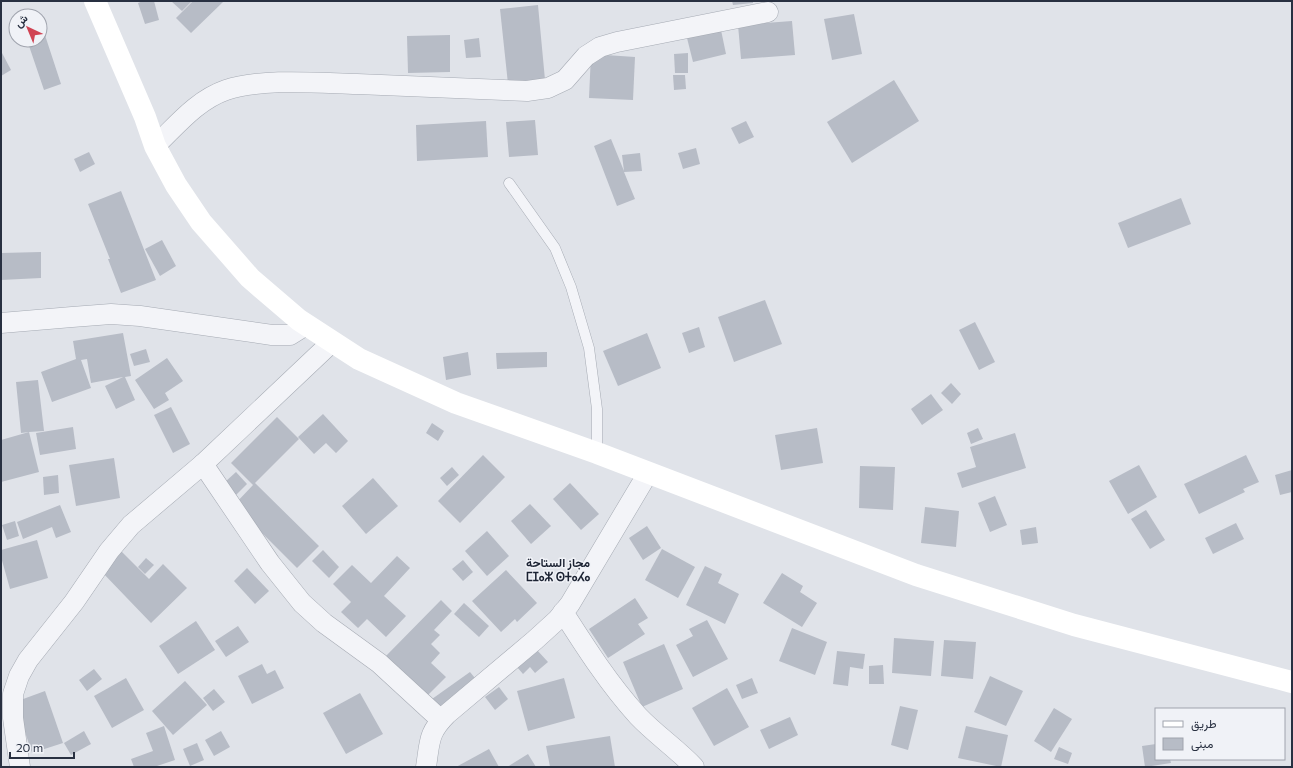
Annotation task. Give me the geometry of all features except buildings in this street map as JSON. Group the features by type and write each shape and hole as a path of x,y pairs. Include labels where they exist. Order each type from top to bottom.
{"main road":[{"path":"96,1 155,146 176,185 201,222 250,278 299,320 360,359 456,403 597,453 916,575 1074,626 1292,682"}],"street":[{"path":"155,146 194,107 227,90 258,84 306,82 527,91 548,88 565,80 586,56 600,47 617,42 768,12"},
{"path":"1,324 111,314 140,316 272,335 290,335 306,325"},
{"path":"20,767 12,718 13,694 18,676 28,660 74,602 109,551 132,525 203,464 332,342"},
{"path":"203,464 270,563 302,603 324,623 380,663 441,720"},
{"path":"426,767 431,735 436,725 557,620 570,604 648,473"},
{"path":"563,612 602,672 622,698 639,717 694,767"}],"lane":[{"path":"509,183 555,248 571,287 589,348 597,409 597,453"}],"district":[{"name":"مجاز الستاحة ⵎⵊⴰⵣ ⵙⵜⴰⵃⴰ","path":"558,569"}]}
